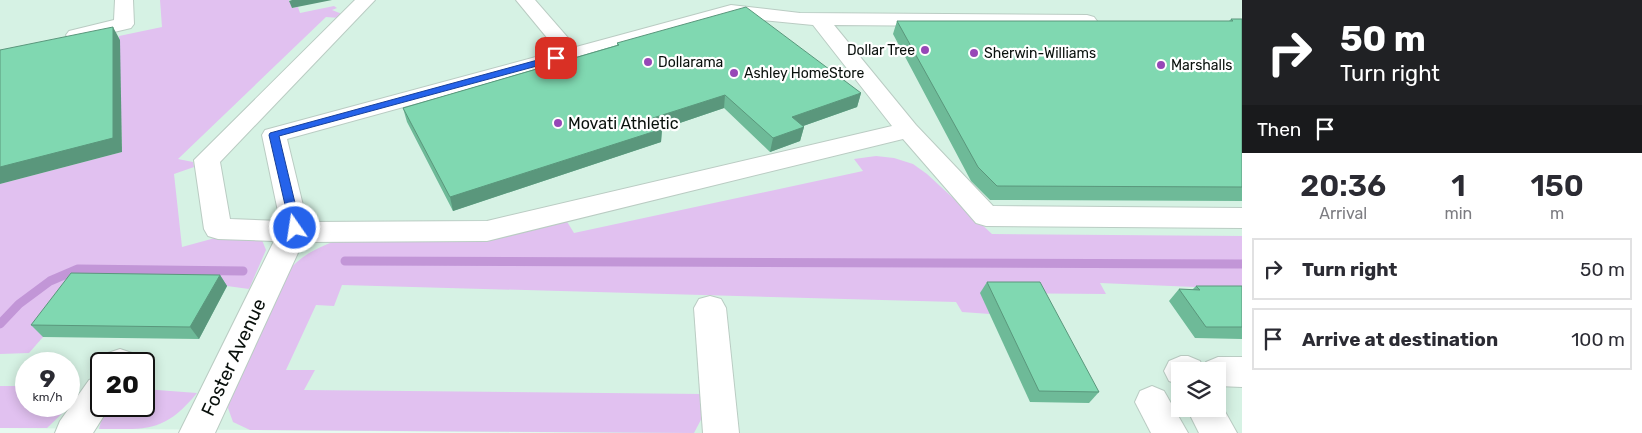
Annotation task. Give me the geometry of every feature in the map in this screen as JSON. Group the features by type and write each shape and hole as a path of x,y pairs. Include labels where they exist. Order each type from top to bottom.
{"street":[{"path":"57,39 124,24 124,0"},
{"path":"366,0 207,160 218,229 293,232 487,231 908,130"},
{"path":"525,0 571,54"},
{"path":"293,232 295,228 274,135 730,11 820,20 1104,21"},
{"path":"820,20 908,130 986,216 1242,218"},
{"name":"Foster Avenue","path":"197,433 293,232"},
{"path":"710,308 721,433"},
{"path":"1226,372 1242,372"},
{"path":"1152,402 1170,433"},
{"path":"73,433 90,407"},
{"path":"1209,417 1219,433"}],"shaded area":[{"path":"0,0 1242,0 1242,433 616,433 0,428"},
{"path":"160,0 289,0 292,8 298,7 300,13 334,6 337,8 332,10 342,14 339,18 326,17 178,159 193,162 194,167 174,174 182,247 215,238 262,240 266,250 249,289 227,286 43,337 30,352 0,354 0,184 122,152 119,36 162,27"},
{"path":"876,156 894,158 913,164 927,174 992,234 1242,236 1242,289 1100,283 1106,294 981,293 990,314 962,312 956,302 342,285 334,306 316,305 286,370 315,370 304,390 703,394 705,412 694,433 250,430 233,422 228,408 232,391 288,271 307,254 329,243 345,237 566,220 574,233 863,171 854,159"},
{"path":"0,386 15,386 15,417 58,417 47,428 0,428"},
{"path":"155,390 197,393 175,416 154,426 130,429 99,429 102,417 155,417"}],"building":[{"path":"746,7 861,93 792,117 804,127 773,138 725,95 653,118 662,129 450,197 403,108 619,45 617,43"},
{"path":"1231,19 1242,19 1242,187 997,186 978,167 897,21 1233,21"},
{"path":"113,27 113,138 0,167 0,50"},
{"path":"71,273 220,275 190,327 31,325"},
{"path":"987,282 1040,282 1099,392 1039,391"},
{"path":"1196,286 1242,286 1242,327 1206,327 1179,289 1200,290"}],"waterway":[{"path":"345,261 1242,264"},
{"path":"0,324 19,304 50,281 78,269 243,271"}],"place":[{"name":"Dollar Tree","path":"925,50"},
{"name":"Sherwin-Williams","path":"974,53"},
{"name":"Dollarama","path":"648,62"},
{"name":"Marshalls","path":"1161,65"},
{"name":"Ashley HomeStore","path":"734,73"},
{"name":"Movati Athletic","path":"558,123"}],"route":[{"path":"295,228 274,135 556,58"}]}
